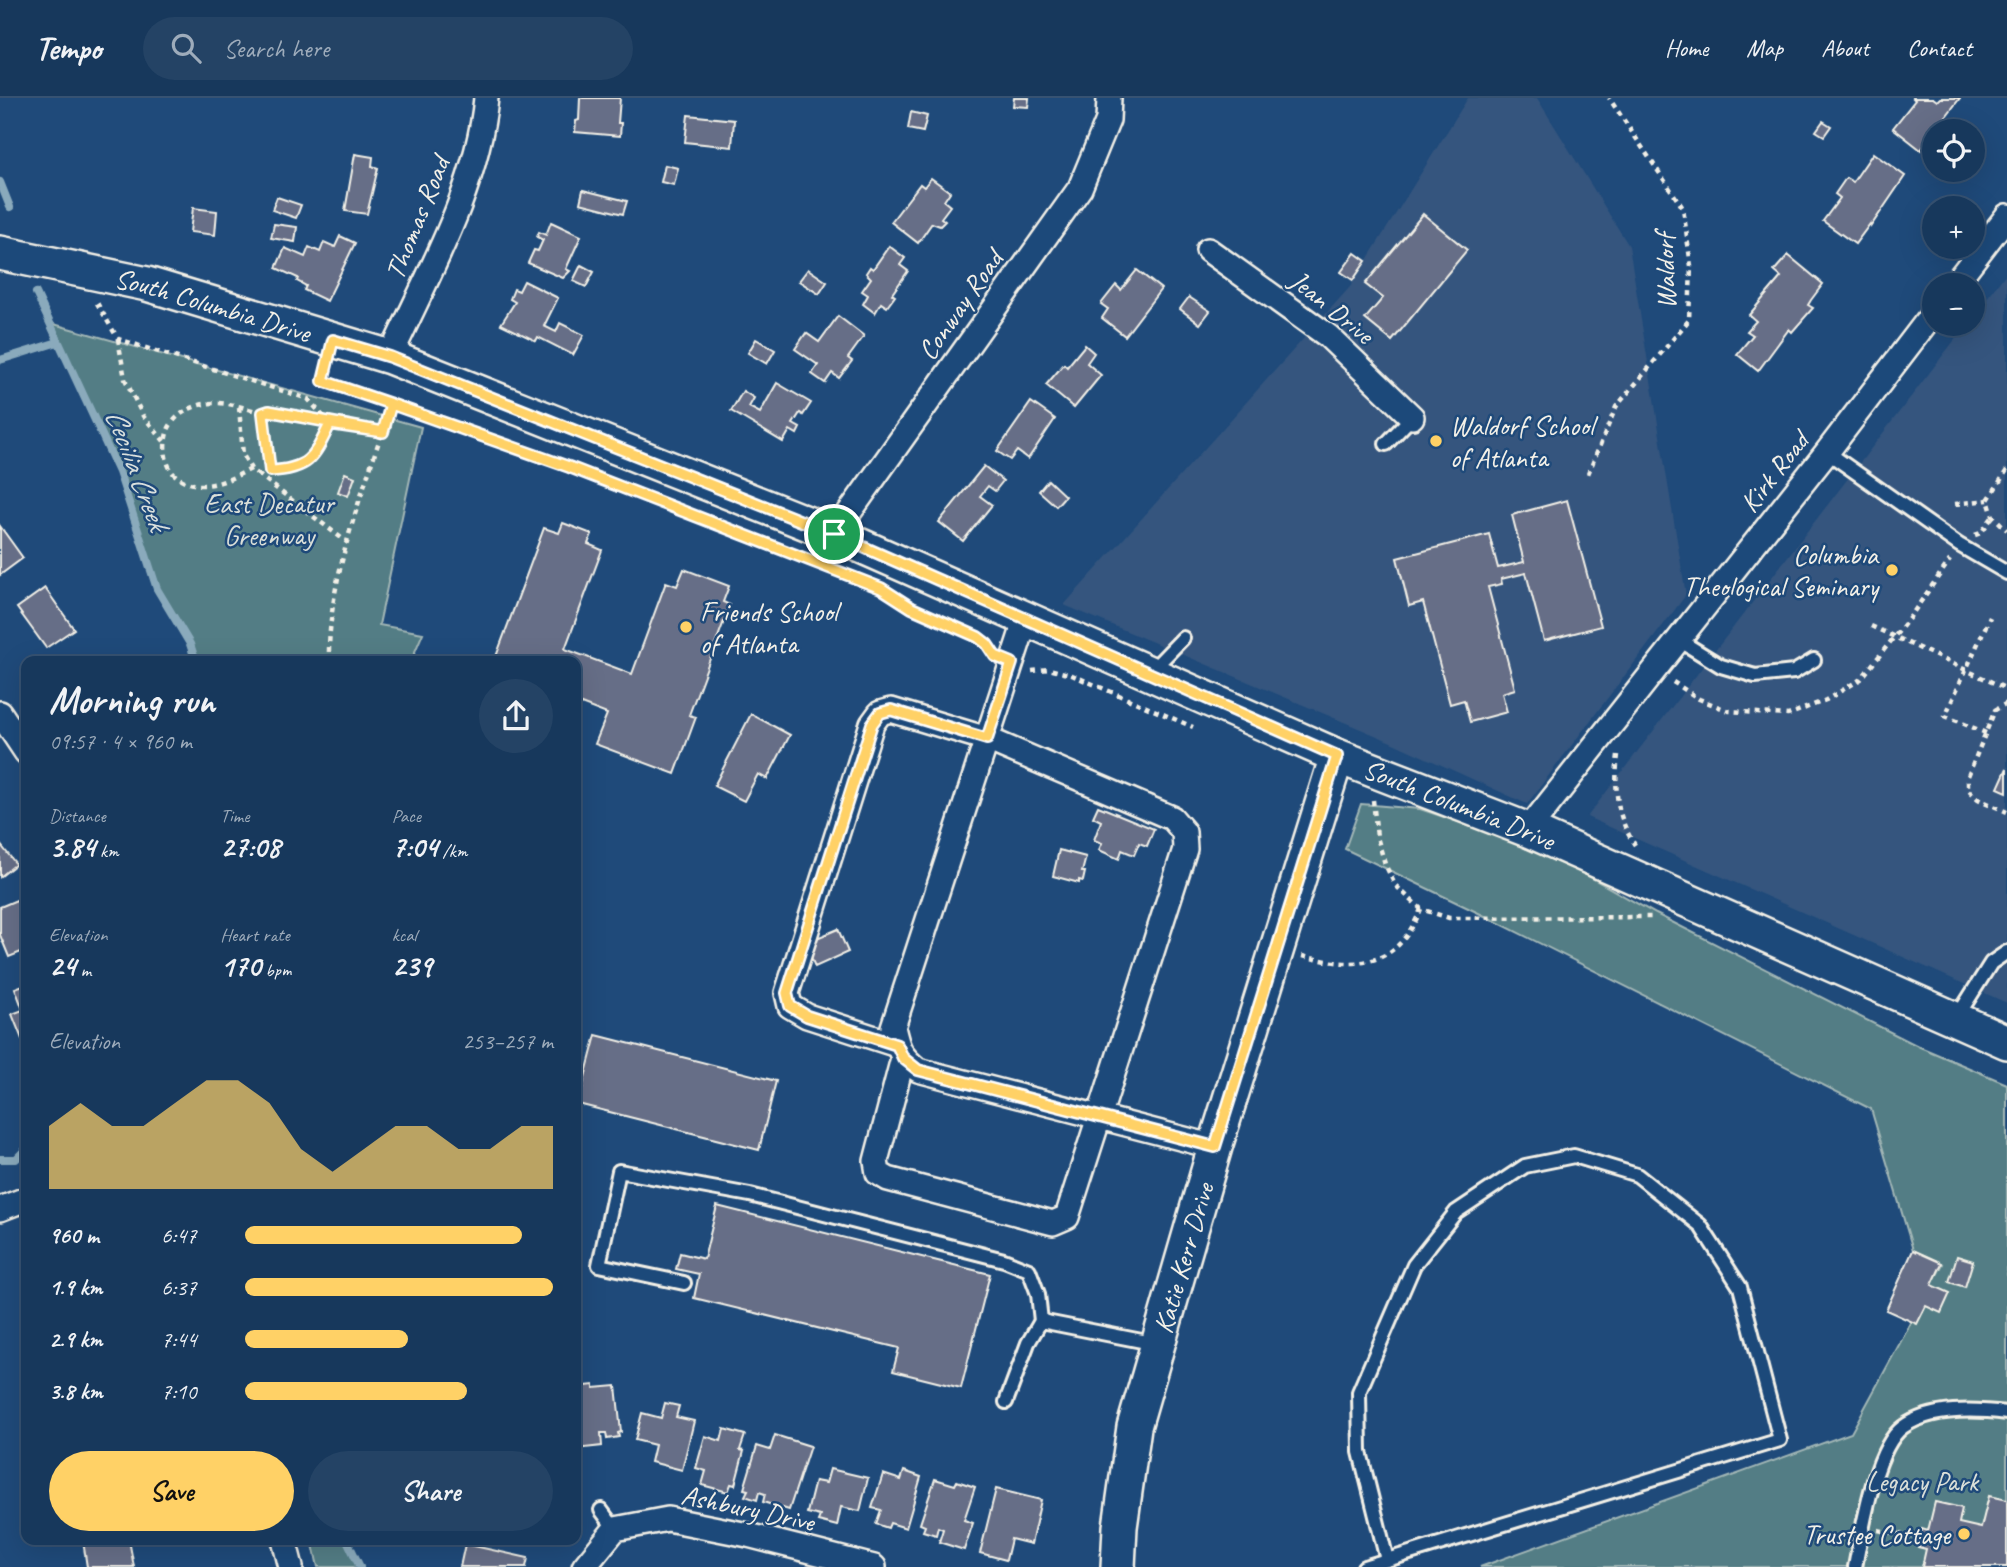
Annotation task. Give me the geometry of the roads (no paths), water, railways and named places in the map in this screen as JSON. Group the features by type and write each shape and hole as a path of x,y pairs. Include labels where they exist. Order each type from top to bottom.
{"main road":[{"name":"South Columbia Drive","path":"0,253 147,284 390,357 834,534 1337,756 1528,830 2007,1042"},
{"name":"Katie Kerr Drive","path":"1118,1567 1120,1527 1134,1427 1215,1147 1337,756"}],"street":[{"name":"Thomas Road","path":"390,357 462,198 483,130 486,98"},
{"name":"Conway Road","path":"834,534 1080,188 1108,120 1109,98"},
{"path":"1963,273 2007,216"},
{"name":"Jean Drive","path":"1208,250 1328,336 1412,417"},
{"name":"Kirk Road","path":"1528,830 1688,646 1827,452 1922,328"},
{"path":"1026,619 1012,663 987,739 893,1027 900,1051 876,1161 878,1173 888,1179 1053,1223 1067,1217 1100,1118 1185,849 1184,832 1172,818 987,739 891,710 880,713 872,724 787,993 790,1006 807,1016 900,1051 918,1070 1100,1118 1215,1147"},
{"path":"0,713 21,744"},
{"path":"0,1209 21,1201"},
{"name":"Ashbury Drive","path":"615,1530 668,1519 748,1535 874,1567"},
{"path":"584,1567 615,1530"},
{"path":"285,1545 291,1567"}],"lane":[{"path":"1386,444 1412,417"},
{"path":"1827,452 1959,545 2007,573"},
{"path":"1149,673 1183,638"},
{"path":"1688,646 1721,666 1755,676 1794,672 1814,660"},
{"path":"1956,1019 1991,963 2007,952"},
{"path":"1364,1567 1387,1560 1780,1440 1740,1287 1700,1225 1637,1175 1574,1156 1525,1166 1456,1212 1414,1265 1359,1392 1360,1452 1387,1560"},
{"path":"684,1283 599,1265 619,1171 750,1195 1004,1260 1029,1270 1038,1294 1041,1321 1028,1343 1006,1402"},
{"path":"1041,1321 1157,1344"},
{"path":"1855,1567 1882,1453 1902,1427 1932,1414 1979,1410 2007,1413"},
{"path":"601,1510 615,1530"}],"waterway":[{"name":"Cecilia Creek","path":"0,182 10,207"},
{"name":"Cecilia Creek","path":"36,293 119,472 157,589 190,644 194,656"},
{"path":"0,360 58,342"},
{"path":"0,1159 16,1159 21,1154"},
{"name":"Cecilia Creek","path":"349,1545 360,1567"}],"place":[{"name":"Waldorf School of Atlanta","path":"1436,441"},
{"name":"Columbia Theological Seminary","path":"1892,570"},
{"name":"Friends School of Atlanta","path":"686,627"},
{"name":"Trustee Cottage","path":"1964,1534"}],"park label":[{"name":"East Decatur Greenway","path":"269,519"},
{"name":"Legacy Park","path":"1922,1481"}]}
